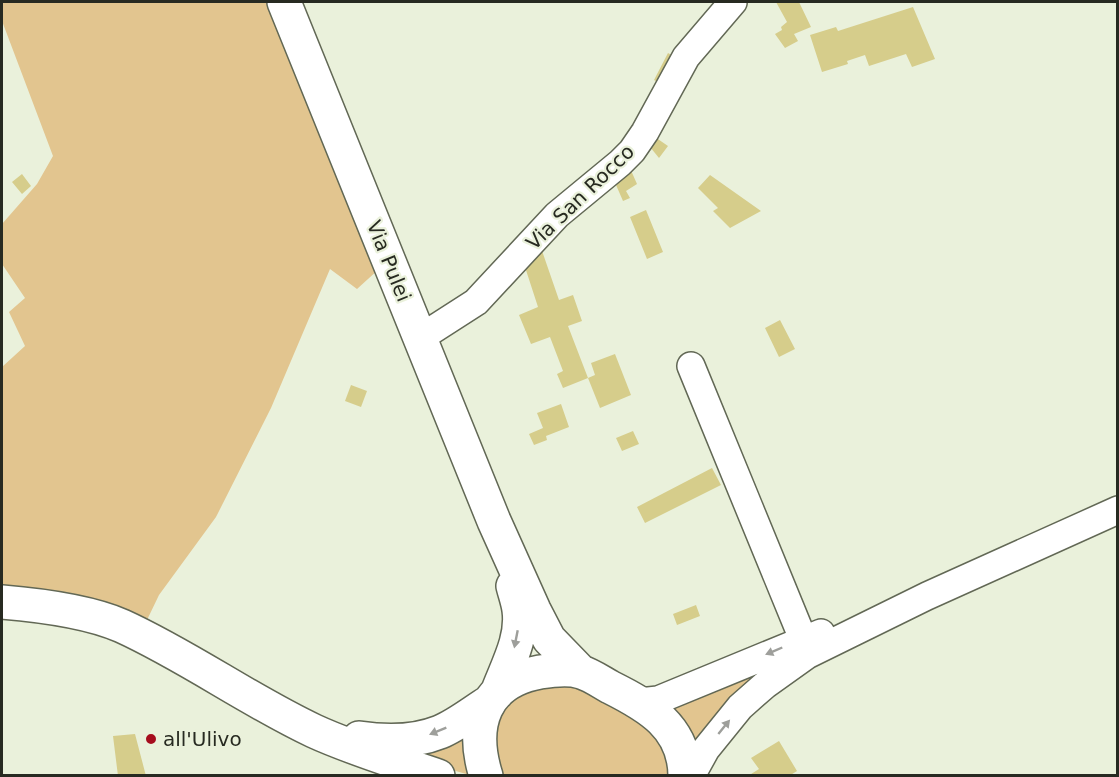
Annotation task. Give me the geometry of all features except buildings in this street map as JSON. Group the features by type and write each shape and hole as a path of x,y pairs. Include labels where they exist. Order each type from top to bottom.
{"main road":[{"name":"Via Pulei","path":"284,2 494,521"},
{"path":"494,521 549,639 580,672 639,702 658,716 678,745 684,761 685,776"},
{"path":"486,776 479,742 481,722 513,654 518,634 519,610 494,521"},
{"path":"2,602 37,605 74,612 120,625 314,731 438,776"},
{"path":"314,731 373,740 411,740 440,732 493,698 521,676 554,669 580,672"}],"street":[{"name":"Via San Rocco","path":"420,338 476,302 557,215 632,151 687,57 733,2"},
{"path":"691,366 803,639"},
{"path":"692,776 706,749 740,707 765,685 807,656 927,596 1118,510"},
{"path":"639,702 658,700 803,639 927,596"}],"shaded area":[{"path":"2,2 272,2 379,269 357,289 330,269 271,408 216,517 159,595 147,620 65,592 2,589 2,367 25,346 9,312 25,298 2,264 2,224 37,184 53,156 2,21"},
{"path":"754,669 758,679 698,749 685,722 670,704"},
{"path":"573,684 641,718 665,747 671,775 500,775 493,726 496,712 521,689"},
{"path":"464,736 464,753 470,775 395,754"}],"place":[{"name":"all'Ulivo","path":"151,739"}]}
